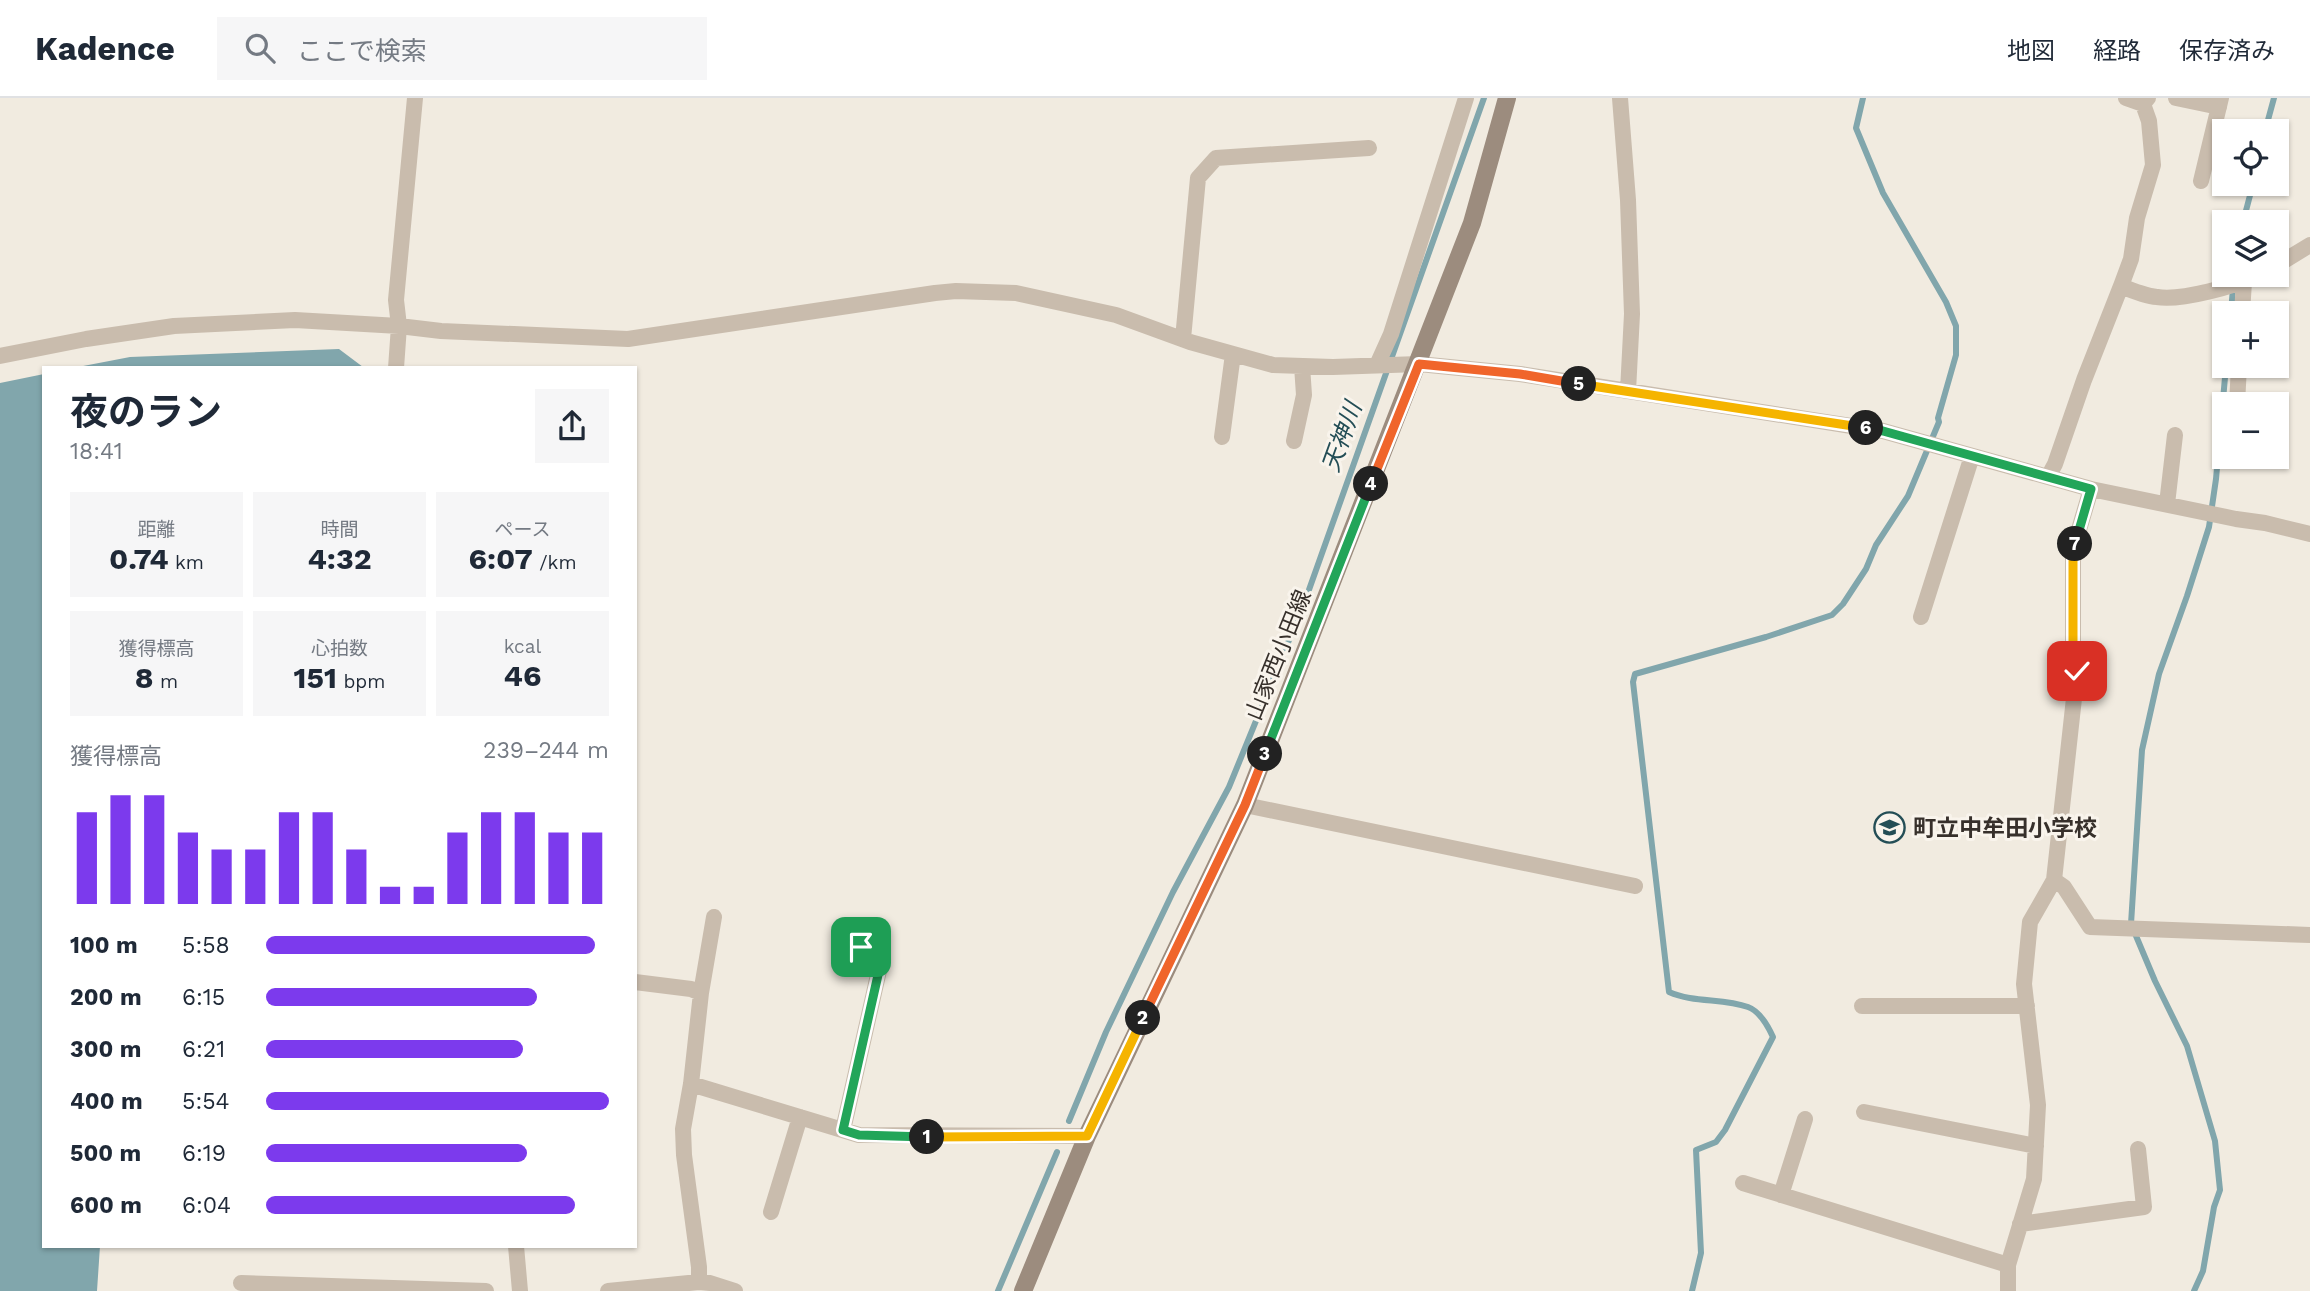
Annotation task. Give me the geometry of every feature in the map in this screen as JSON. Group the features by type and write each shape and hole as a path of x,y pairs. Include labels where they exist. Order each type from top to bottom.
{"main road":[{"name":"山家西小田線","path":"1023,1291 1087,1136 1245,805 1472,223 1507,98"}],"street":[{"path":"396,366 399,326 396,300 415,98"},
{"path":"1377,365 1391,334 1466,98"},
{"path":"1620,98 1628,200 1632,314 1628,391"},
{"path":"2048,477 2131,259 2137,218 2153,165 2145,101 2126,98"},
{"path":"2176,98 2220,103 2201,181"},
{"path":"1183,339 1198,178 1216,158 1369,148"},
{"path":"2289,260 2308,252"},
{"path":"2121,286 2160,298 2181,297 2218,287"},
{"path":"0,356 86,339 174,326 295,320 441,331 628,339 956,291 1016,293 1116,315 1183,339 1273,365 1419,364 1520,374 1883,431 2091,489 2310,534"},
{"path":"1222,437 1233,354"},
{"path":"1294,441 1304,395 1302,366"},
{"path":"2166,504 2175,436"},
{"path":"1921,617 1972,456"},
{"path":"2008,1291 2008,1265 2034,1179 2036,1146 2038,1105 2024,984 2030,922 2054,880 2077,671 2073,650 2073,550 2091,489"},
{"path":"1245,805 1635,886"},
{"path":"2054,880 2064,887 2090,927 2310,935"},
{"path":"699,1282 683,1129 701,993 715,917"},
{"path":"843,1130 883,953 861,947"},
{"path":"637,982 691,989 701,993"},
{"path":"1862,1006 2027,1006"},
{"path":"691,1084 859,1135 1087,1136"},
{"path":"1864,1112 2036,1146"},
{"path":"771,1212 800,1117"},
{"path":"1781,1195 1805,1119"},
{"path":"2020,1224 2144,1206 2138,1149"},
{"path":"1743,1183 2008,1265"},
{"path":"516,1248 520,1291"},
{"path":"608,1291 699,1282 735,1291"},
{"path":"241,1283 486,1291"}],"water":[{"path":"339,349 362,366 83,366 130,357"},
{"path":"42,374 42,1248 100,1248 97,1291 0,1291 0,383"}],"waterway":[{"name":"天神川","path":"1069,1121 1106,1032 1173,892 1229,787 1305,601 1484,98"},
{"path":"1692,1291 1701,1253 1696,1150 1716,1142 1725,1130 1773,1037 1759,1015 1748,1007 1729,1002 1688,998 1669,992 1633,682 1635,674 1766,637 1832,615 1843,604 1866,569 1876,545 1908,496 1939,422 1956,355 1956,326 1946,302 1883,193 1856,128 1863,98"},
{"path":"2268,119 2274,98"},
{"path":"2246,210 2250,196"},
{"path":"2232,301 2233,287"},
{"path":"2194,1291 2203,1271 2214,1207 2220,1190 2215,1141 2187,1046 2131,924 2142,750 2159,674 2209,527 2225,378"},
{"path":"998,1291 1057,1152"}],"place":[{"name":"町立中牟田小学校","path":"1890,828"}],"route":[{"path":"861,947 883,953 843,1130 859,1135 1087,1136 1245,805 1419,364 1520,374 1883,431 2091,489 2073,550 2073,650 2077,671"}]}
